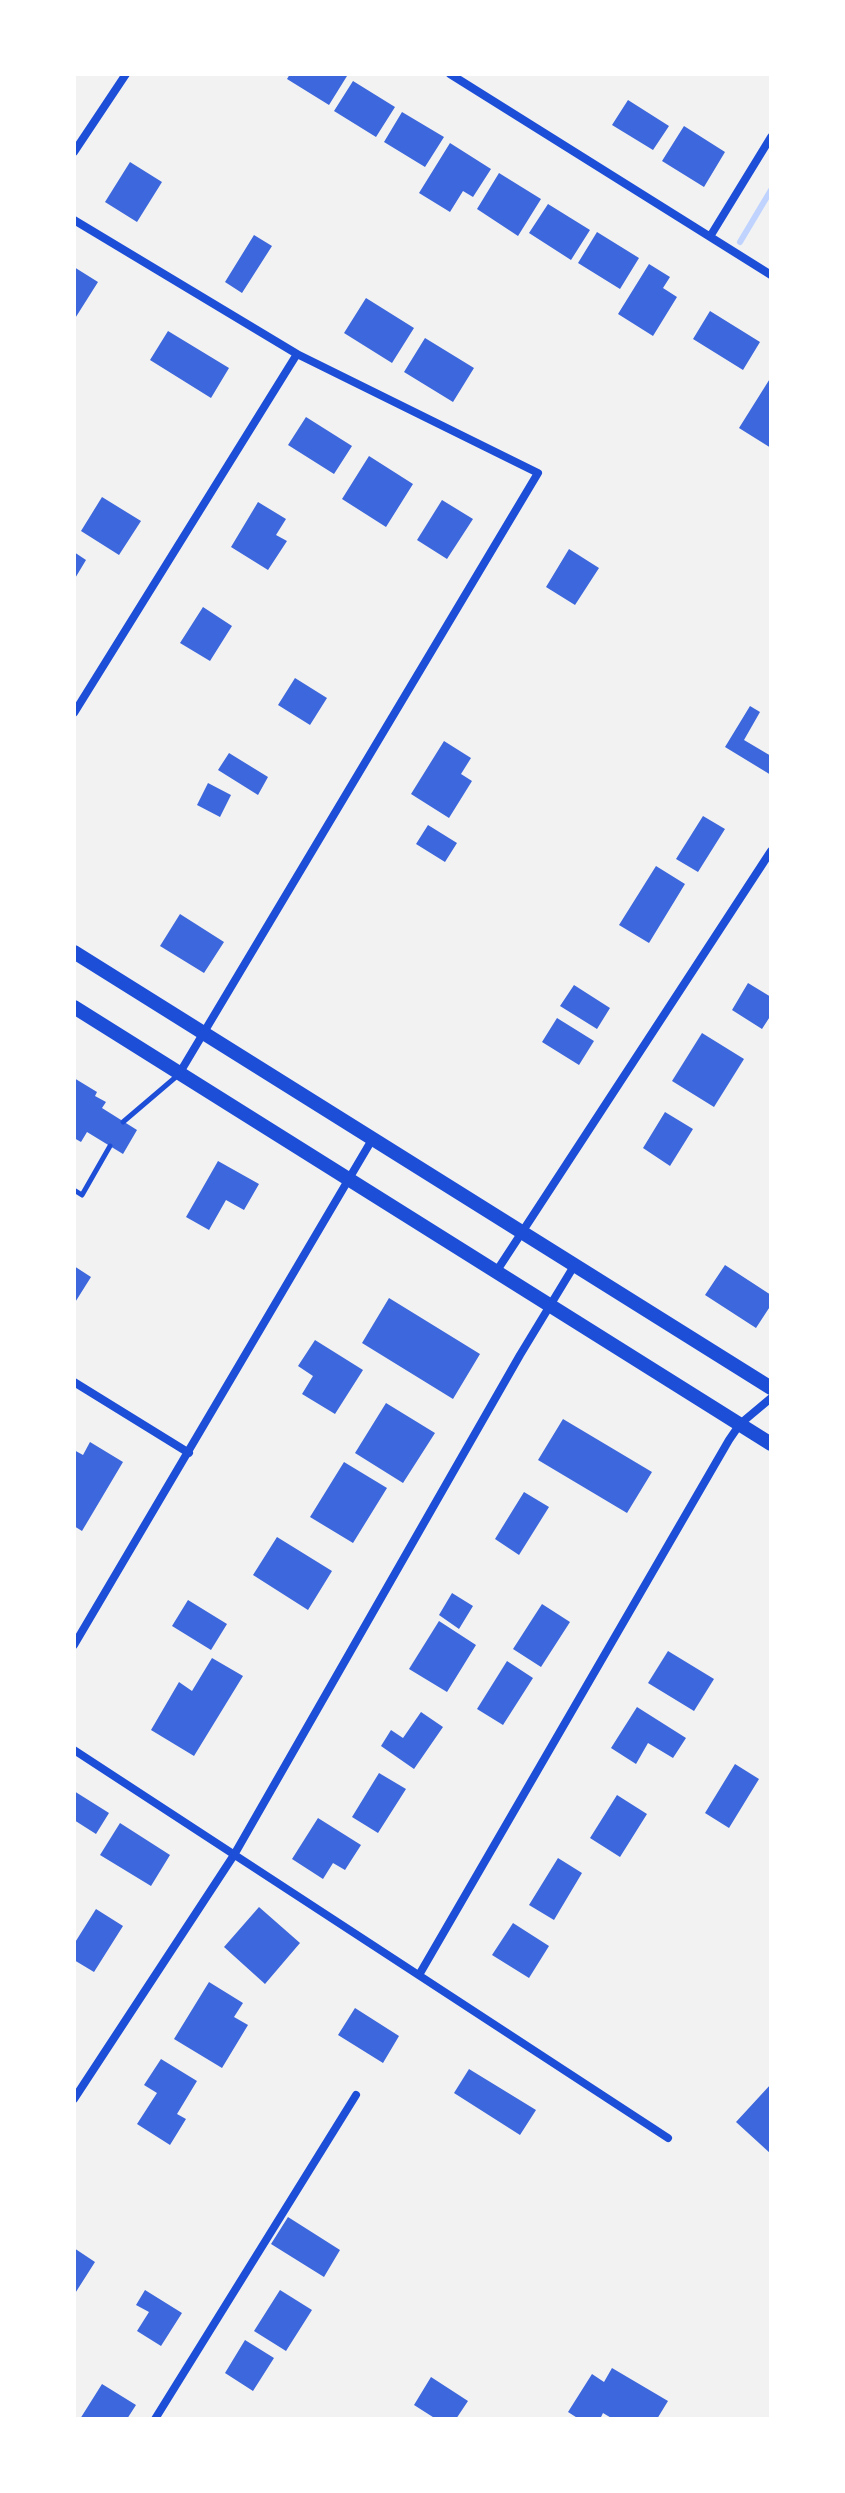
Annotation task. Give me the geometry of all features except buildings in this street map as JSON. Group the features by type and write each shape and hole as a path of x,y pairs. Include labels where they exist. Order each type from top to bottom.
{"main road":[{"path":"74,952 771,1388"},
{"path":"74,1007 771,1444"}],"street":[{"path":"74,152 126,74"},
{"path":"450,74 771,275"},
{"path":"711,235 771,137"},
{"path":"74,220 297,354 538,473 179,1074"},
{"path":"74,713 297,354"},
{"path":"496,1272 771,851"},
{"path":"74,1645 374,1137"},
{"path":"74,2099 234,1855 574,1266"},
{"path":"74,1382 189,1453"},
{"path":"419,1975 740,1424 771,1398"},
{"path":"74,1750 668,2138"},
{"path":"155,2419 356,2095"}],"lane":[{"path":"123,1122 179,1074"},
{"path":"74,1190 82,1195 110,1146"}],"waterway":[{"path":"740,242 771,190"}]}
